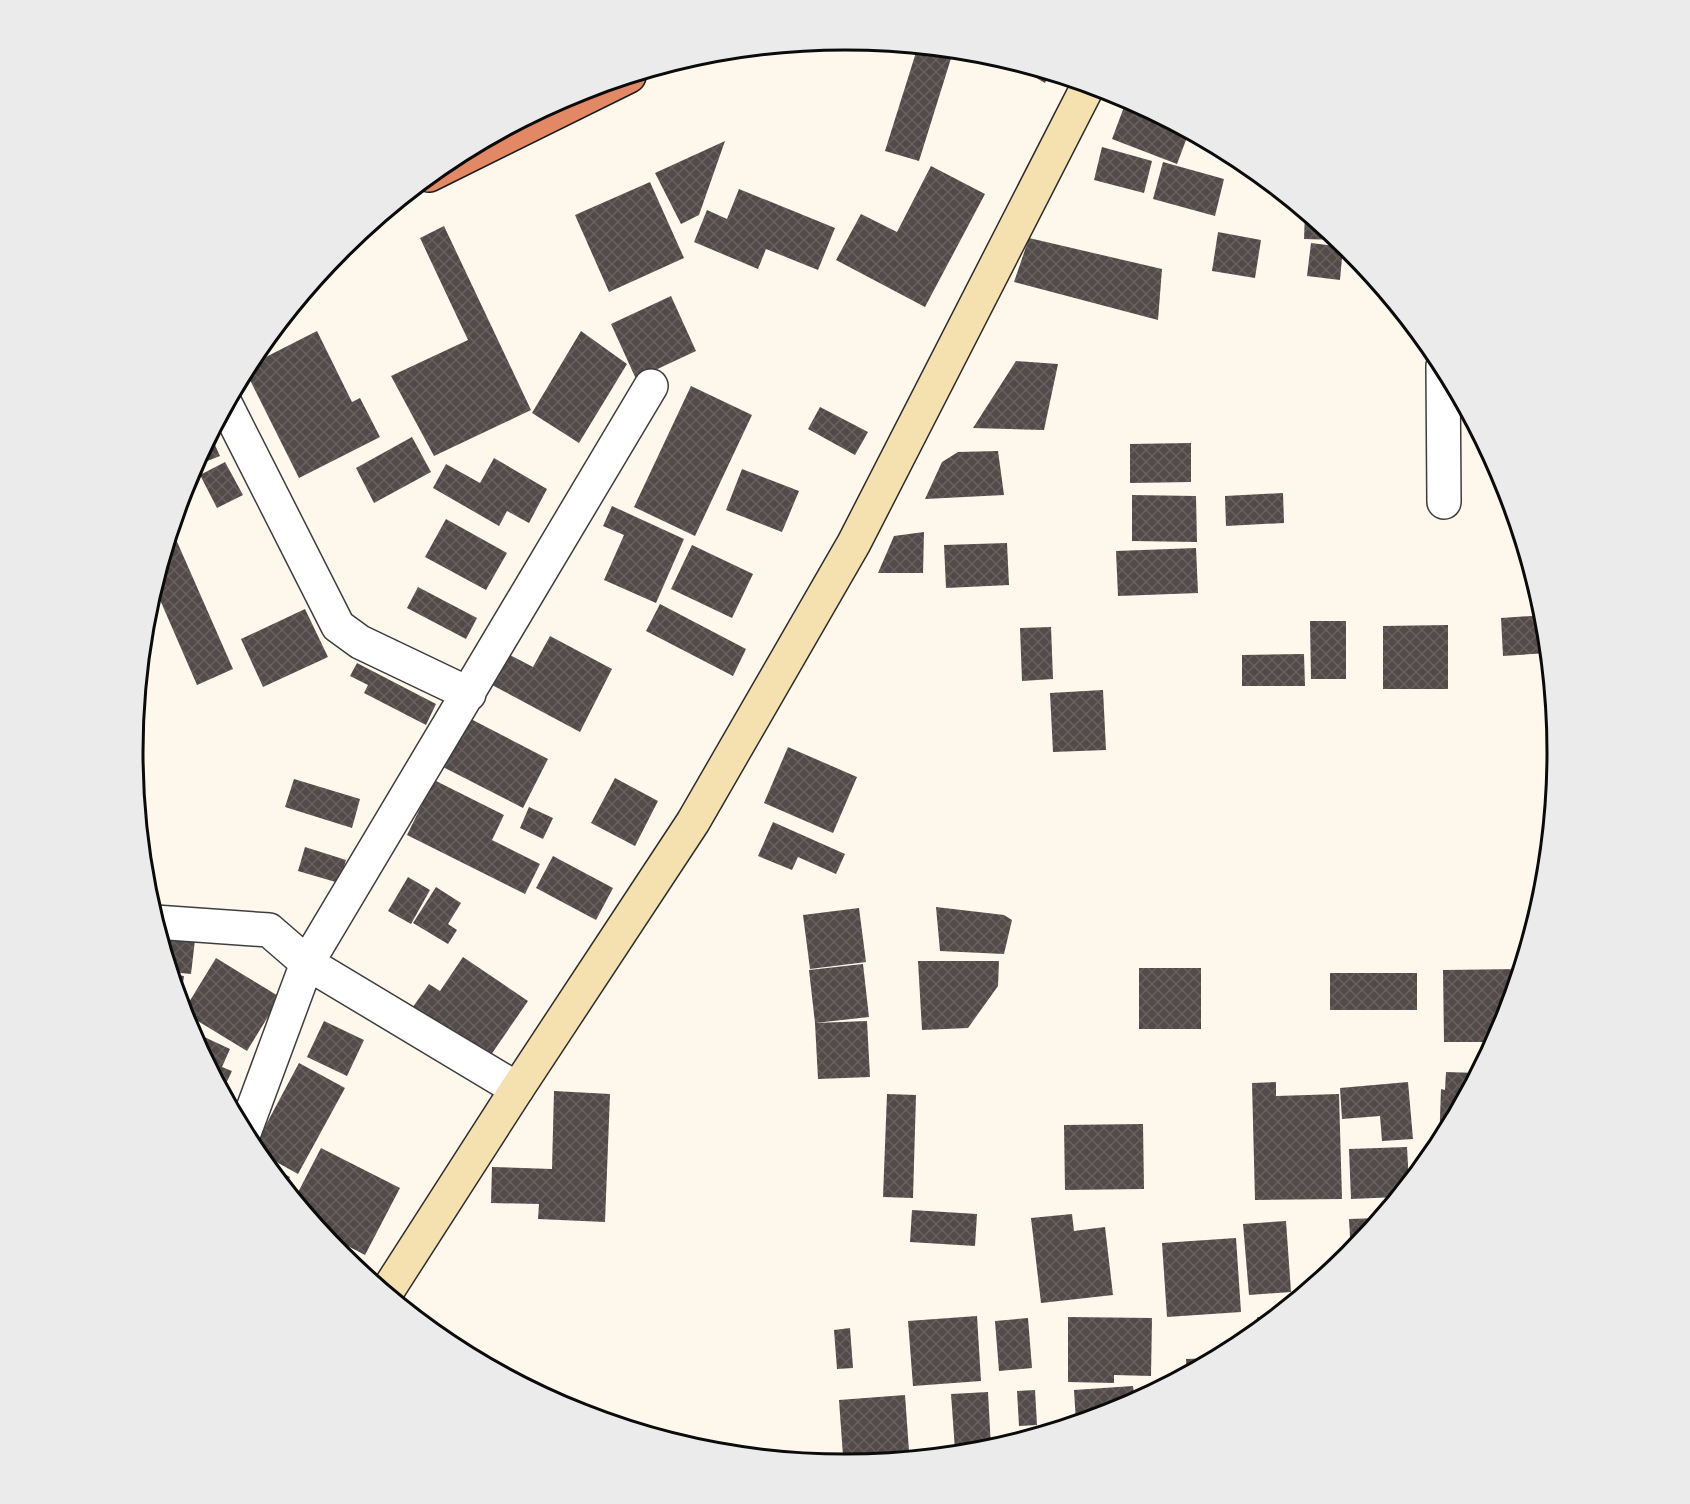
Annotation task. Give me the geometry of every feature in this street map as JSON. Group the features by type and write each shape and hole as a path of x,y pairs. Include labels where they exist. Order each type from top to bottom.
{"highway":[{"path":"515,132 558,111"}],"street":[{"path":"390,1287 693,822 854,543 1085,92"},
{"path":"1443,385 1444,502"},
{"path":"248,1121 307,963 651,386"},
{"path":"230,413 338,626 360,642 469,694"},
{"path":"163,923 269,930 307,963 517,1089"}],"building":[{"path":"916,54 951,58 919,161 885,151"},
{"path":"1028,73 1047,79 1045,83"},
{"path":"1124,107 1186,139 1177,164 1112,139"},
{"path":"725,141 699,215 681,224 655,173"},
{"path":"1102,147 1152,161 1144,193 1094,180"},
{"path":"1163,162 1224,179 1215,216 1153,199"},
{"path":"931,166 985,194 925,307 836,260 861,214 897,232"},
{"path":"650,182 684,258 609,292 575,215"},
{"path":"739,189 835,228 818,270 766,249 758,269 694,242 707,210 727,219"},
{"path":"1305,221 1325,240 1304,239"},
{"path":"444,226 531,410 434,456 391,376 468,340 420,238"},
{"path":"1218,232 1261,240 1255,278 1212,271"},
{"path":"1029,238 1162,269 1158,320 1014,282"},
{"path":"1311,243 1332,246 1342,255 1340,280 1307,276"},
{"path":"671,296 696,351 636,379 611,324"},
{"path":"317,331 352,402 360,398 380,437 299,478 250,380 264,358"},
{"path":"581,331 627,364 579,443 532,413"},
{"path":"1016,361 1058,364 1044,430 973,428"},
{"path":"691,386 752,415 695,536 634,507"},
{"path":"820,407 868,432 855,455 808,429"},
{"path":"412,437 431,472 374,503 356,468"},
{"path":"214,443 220,456 206,462"},
{"path":"1191,443 1191,482 1130,483 1130,444"},
{"path":"998,451 1004,495 925,499 942,462 958,452"},
{"path":"494,458 547,489 529,523 507,511 499,526 433,488 446,464 480,483"},
{"path":"225,462 243,495 217,508 200,475"},
{"path":"742,469 799,491 782,532 726,510"},
{"path":"1283,493 1284,523 1226,526 1225,496"},
{"path":"1132,495 1196,496 1197,542 1132,541"},
{"path":"612,506 684,539 656,603 604,580 624,535 603,526"},
{"path":"446,519 507,553 486,590 425,557"},
{"path":"924,532 923,573 878,573 894,536"},
{"path":"176,539 233,669 197,685 160,599"},
{"path":"1007,543 1009,585 946,588 944,545"},
{"path":"692,545 753,574 732,618 671,589"},
{"path":"1196,548 1198,593 1118,596 1116,551"},
{"path":"418,587 477,618 466,639 407,608"},
{"path":"660,604 746,649 733,676 646,631"},
{"path":"305,609 328,657 263,687 241,639"},
{"path":"1534,616 1540,654 1503,656 1501,618"},
{"path":"1310,621 1346,621 1346,679 1311,679"},
{"path":"1448,625 1448,689 1383,689 1383,626"},
{"path":"1051,627 1053,679 1022,681 1020,628"},
{"path":"550,636 612,669 580,732 492,685 508,654 533,667"},
{"path":"1304,654 1305,686 1242,686 1242,655"},
{"path":"357,663 436,704 426,725 364,693 368,685 350,676"},
{"path":"1103,690 1106,750 1053,752 1050,693"},
{"path":"467,717 548,759 523,808 441,766"},
{"path":"788,747 857,777 833,833 764,803"},
{"path":"615,778 658,801 635,846 591,823"},
{"path":"294,779 360,799 352,828 285,807"},
{"path":"434,780 504,815 492,840 540,864 525,894 407,835"},
{"path":"529,807 553,818 543,839 520,828"},
{"path":"773,822 845,854 836,874 798,857 792,870 758,856"},
{"path":"305,847 346,860 339,883 298,871"},
{"path":"553,856 613,888 596,920 536,888"},
{"path":"408,877 430,890 411,924 388,911"},
{"path":"436,887 461,903 448,924 457,930 448,944 413,923"},
{"path":"936,907 1004,915 1012,920 1004,954 940,951"},
{"path":"859,908 866,962 810,969 803,915"},
{"path":"167,936 195,940 191,974 178,973"},
{"path":"463,957 528,1001 484,1065 408,1014 429,984 440,991"},
{"path":"216,958 280,997 247,1051 195,1020 189,1002"},
{"path":"918,961 999,961 998,986 968,1028 922,1030"},
{"path":"863,964 869,1017 815,1023 809,970"},
{"path":"1139,968 1201,968 1201,1029 1139,1029"},
{"path":"1513,969 1484,1042 1444,1042 1443,970"},
{"path":"1330,973 1417,973 1417,1010 1330,1010"},
{"path":"179,975 184,976 183,985"},
{"path":"324,1021 364,1040 347,1076 307,1057"},
{"path":"867,1021 870,1077 818,1079 815,1023"},
{"path":"203,1036 230,1049 222,1067 232,1071 226,1083"},
{"path":"299,1063 345,1088 298,1174 274,1161 259,1138"},
{"path":"1446,1072 1470,1073 1440,1125 1441,1089 1445,1090"},
{"path":"1276,1082 1276,1096 1339,1094 1342,1199 1255,1200 1252,1083"},
{"path":"1408,1082 1413,1139 1382,1141 1380,1116 1342,1119 1340,1088"},
{"path":"554,1091 610,1094 605,1222 538,1219 539,1204 491,1203 492,1167 552,1169"},
{"path":"887,1094 916,1095 913,1198 883,1197"},
{"path":"1143,1124 1144,1189 1065,1190 1064,1125"},
{"path":"1407,1147 1408,1171 1388,1197 1351,1199 1349,1149"},
{"path":"321,1148 400,1188 365,1255 343,1243 298,1192"},
{"path":"912,1210 977,1214 975,1246 910,1242"},
{"path":"1072,1214 1074,1231 1105,1227 1113,1295 1041,1303 1031,1218"},
{"path":"1370,1218 1350,1240 1349,1219"},
{"path":"1286,1221 1291,1292 1249,1295 1243,1224"},
{"path":"1236,1238 1241,1312 1167,1317 1162,1243"},
{"path":"977,1316 981,1381 913,1386 908,1321"},
{"path":"1068,1317 1152,1318 1151,1376 1114,1375 1114,1383 1068,1382"},
{"path":"1028,1318 1032,1368 999,1371 995,1321"},
{"path":"850,1328 853,1368 837,1369 834,1330"},
{"path":"1186,1359 1198,1359 1186,1365"},
{"path":"1133,1386 1134,1392 1076,1415 1074,1390"},
{"path":"1035,1390 1037,1425 1019,1426 1017,1391"},
{"path":"988,1392 991,1439 955,1445 951,1394"},
{"path":"905,1395 909,1451 843,1454 839,1400"}]}
